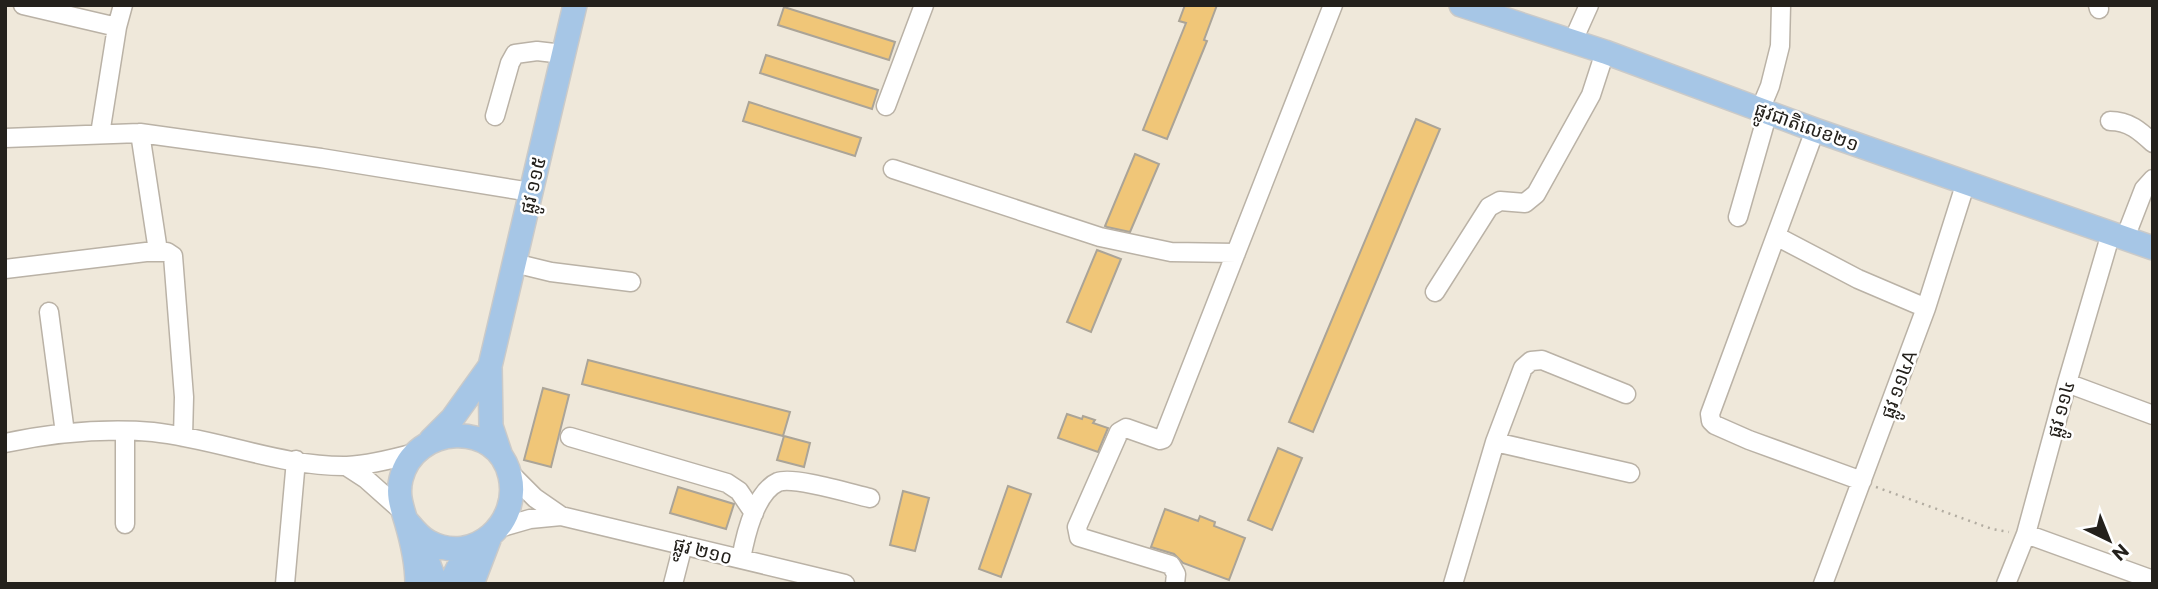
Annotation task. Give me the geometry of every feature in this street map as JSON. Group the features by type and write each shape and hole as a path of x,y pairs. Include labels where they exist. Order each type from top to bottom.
{"main road":[{"name":"ផ្លូវ ១១៥","path":"505,464 491,426 490,366 575,5"},
{"name":"ផ្លូវជាតិលេខ២១","path":"1461,5 1605,52 1815,130 2153,248"},
{"name":"ផ្លូវ ១១៥","path":"422,447 452,419 490,366"},
{"path":"436,584 408,522 399,496 400,480 405,466 422,447 448,436 467,436 486,443 505,464 513,492 509,511 459,566 450,584"},
{"path":"408,522 429,542 443,547 458,549 488,537"},
{"path":"408,522 417,584"},
{"path":"472,584 488,537"}],"street":[{"path":"23,5 117,27"},
{"path":"100,134 123,5"},
{"path":"887,106 923,5"},
{"path":"1175,584 1176,574 1171,565 1079,537 1077,527 1119,432 1126,428 1163,439 1333,5"},
{"path":"1572,43 1589,5"},
{"path":"1738,218 1780,46 1781,5"},
{"path":"495,116 515,54 537,51 563,54"},
{"path":"1435,292 1489,207 1500,201 1525,203 1536,194 1591,95 1605,52"},
{"path":"2110,121 2123,121 2131,125 2153,143"},
{"path":"1815,130 1710,414 1711,421 1716,425 1749,440 1862,481"},
{"path":"140,133 158,251"},
{"path":"5,138 140,133 321,158 531,192"},
{"path":"893,169 1100,237 1171,252 1236,253"},
{"name":"ផ្លូវ ១១៤","path":"2006,584 2026,534 2067,383 2118,236 2144,189 2153,179"},
{"name":"ផ្លូវ ១១៤A","path":"1823,584 1926,308 1966,182"},
{"path":"1776,236 1858,279 1926,308"},
{"path":"5,269 158,251 173,256 176,265 184,397 183,437"},
{"path":"514,263 551,272 631,282"},
{"path":"49,312 65,433"},
{"path":"1453,584 1495,442 1523,368 1531,361 1542,360 1626,394"},
{"path":"2067,383 2153,415"},
{"path":"125,432 125,524"},
{"path":"5,443 65,433 152,432 296,460 346,466 392,459 422,447"},
{"path":"570,437 727,483 739,491 754,513"},
{"path":"1495,442 1630,474"},
{"path":"285,584 296,460"},
{"name":"ផ្លូវ ២១០","path":"505,464 535,498 561,516"},
{"path":"346,466 366,479 408,522"},
{"path":"741,559 745,537 754,513 767,490 780,481 799,481 870,498"},
{"name":"ផ្លូវ ២១០","path":"488,537 530,519 561,516 845,584"},
{"path":"2026,534 2153,580"},
{"path":"673,584 683,545"}],"path":[{"path":"1862,481 1993,529 2026,534"}],"building":[{"path":"1185,5 1217,5 1204,40 1207,41 1167,139 1143,130 1186,23 1179,21"},
{"path":"784,7 895,42 889,60 778,25"},
{"path":"766,55 878,90 872,109 760,73"},
{"path":"749,102 861,138 855,156 743,121"},
{"path":"1416,119 1440,129 1313,432 1289,422"},
{"path":"1135,154 1159,164 1130,232 1107,227 1105,226"},
{"path":"1097,250 1121,259 1091,332 1067,322"},
{"path":"588,360 790,412 783,436 582,384"},
{"path":"543,388 569,395 551,467 524,460"},
{"path":"1067,414 1095,420 1093,423 1108,428 1098,452 1058,438"},
{"path":"784,436 810,443 804,467 777,460"},
{"path":"1278,448 1302,458 1272,530 1248,520"},
{"path":"1008,486 1031,494 1001,577 979,569"},
{"path":"678,487 734,504 726,529 670,513"},
{"path":"903,491 929,498 915,551 890,545"},
{"path":"1165,509 1198,521 1200,516 1215,522 1214,526 1245,538 1229,580 1183,563 1174,554 1151,547"}]}
